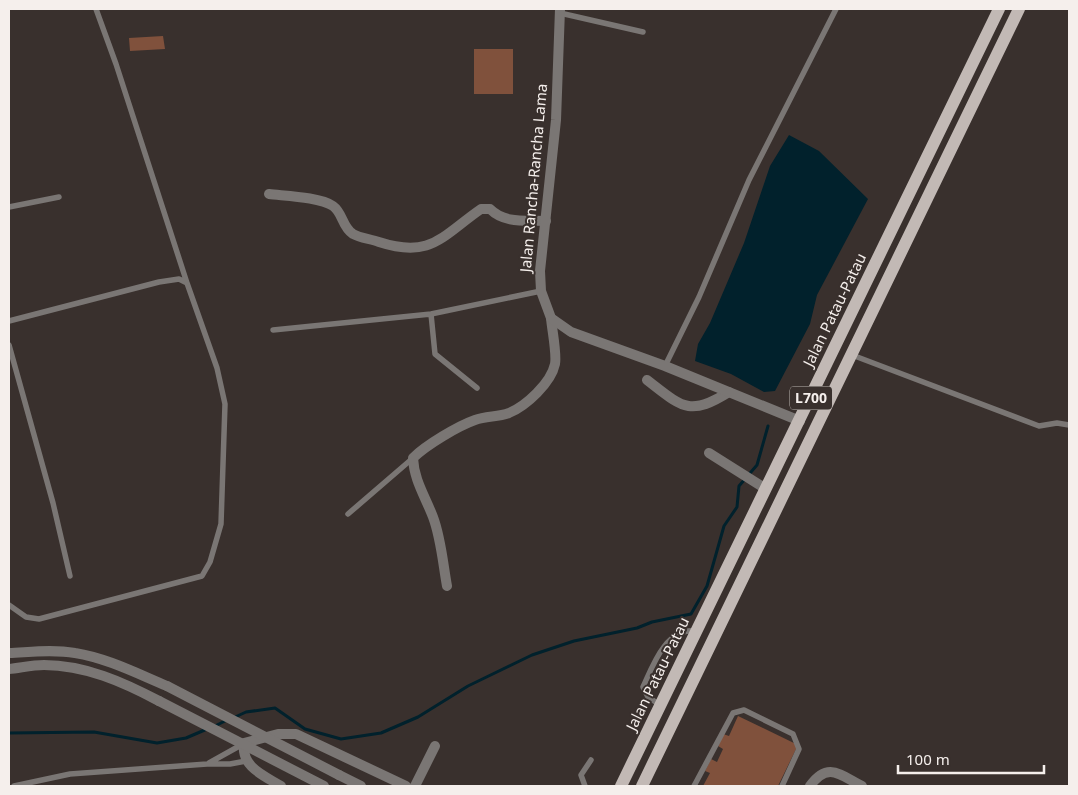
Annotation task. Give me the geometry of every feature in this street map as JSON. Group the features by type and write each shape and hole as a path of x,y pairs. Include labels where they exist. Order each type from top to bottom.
{"main road":[{"name":"Jalan Patau-Patau","path":"621,786 999,9"},
{"name":"L700","path":"642,786 1019,9"}],"street":[{"name":"Jalan Rancha-Rancha Lama","path":"414,458 425,446 462,426 477,419 510,412 529,400 545,383 556,364 551,318 540,291 556,120 560,11"},
{"path":"269,194 325,202 335,207 343,225 353,234 402,248 421,247 435,243 482,209 490,209 498,217 509,220 546,221"},
{"path":"551,318 571,332 665,366 800,421"},
{"path":"647,380 672,399 684,405 697,407 710,404 729,392"},
{"path":"709,453 766,489"},
{"path":"414,458 414,471 434,518 447,586"},
{"path":"9,653 45,650 76,653 112,663 167,686 360,786"},
{"path":"9,669 43,665 84,670 124,683 324,786"},
{"path":"281,786 260,774 246,761 243,755 244,744 278,734 296,734 406,786"},
{"path":"415,786 435,746"},
{"path":"810,786 818,776 826,771 836,772 862,786"}],"lane":[{"path":"9,606 26,617 39,619 196,579 206,571 221,524 225,404 217,368 186,282 116,64 96,9"},
{"path":"665,366 698,297 749,180 836,9"},
{"path":"560,11 643,32"},
{"path":"9,207 59,197"},
{"path":"9,321 171,279 180,279 186,282"},
{"path":"273,330 431,314 540,291"},
{"path":"431,314 435,354 477,388"},
{"path":"9,344 53,504 70,576"},
{"path":"852,355 1039,426 1057,423 1069,425"},
{"path":"348,514 414,458"},
{"path":"661,705 645,694 643,687 668,642 682,632 697,631"},
{"path":"694,786 733,713 744,710 793,734 796,738 799,749 782,786"},
{"path":"208,764 244,744"},
{"path":"585,786 581,776 591,760"},
{"path":"14,786 70,774 230,764 246,761"}],"water":[{"path":"789,135 819,151 868,199 817,295 810,324 775,391 764,392 731,374 695,361 698,344 710,323 744,243 770,166"}],"building":[{"path":"163,36 165,49 130,51 129,38"},
{"path":"474,49 513,49 513,94 474,94"},
{"path":"738,716 798,745 778,786 703,786 710,773 705,771 711,759 717,762 723,749 718,746 723,734 729,736"}],"waterway":[{"path":"233,718 246,712 275,708 305,729 341,739 381,733 418,717 468,686 532,655 574,641 691,614 707,586 724,526 737,507 739,486 757,465 768,426"},
{"path":"215,726 227,720"},
{"path":"9,733 94,732 157,743 186,738 207,729"}]}
